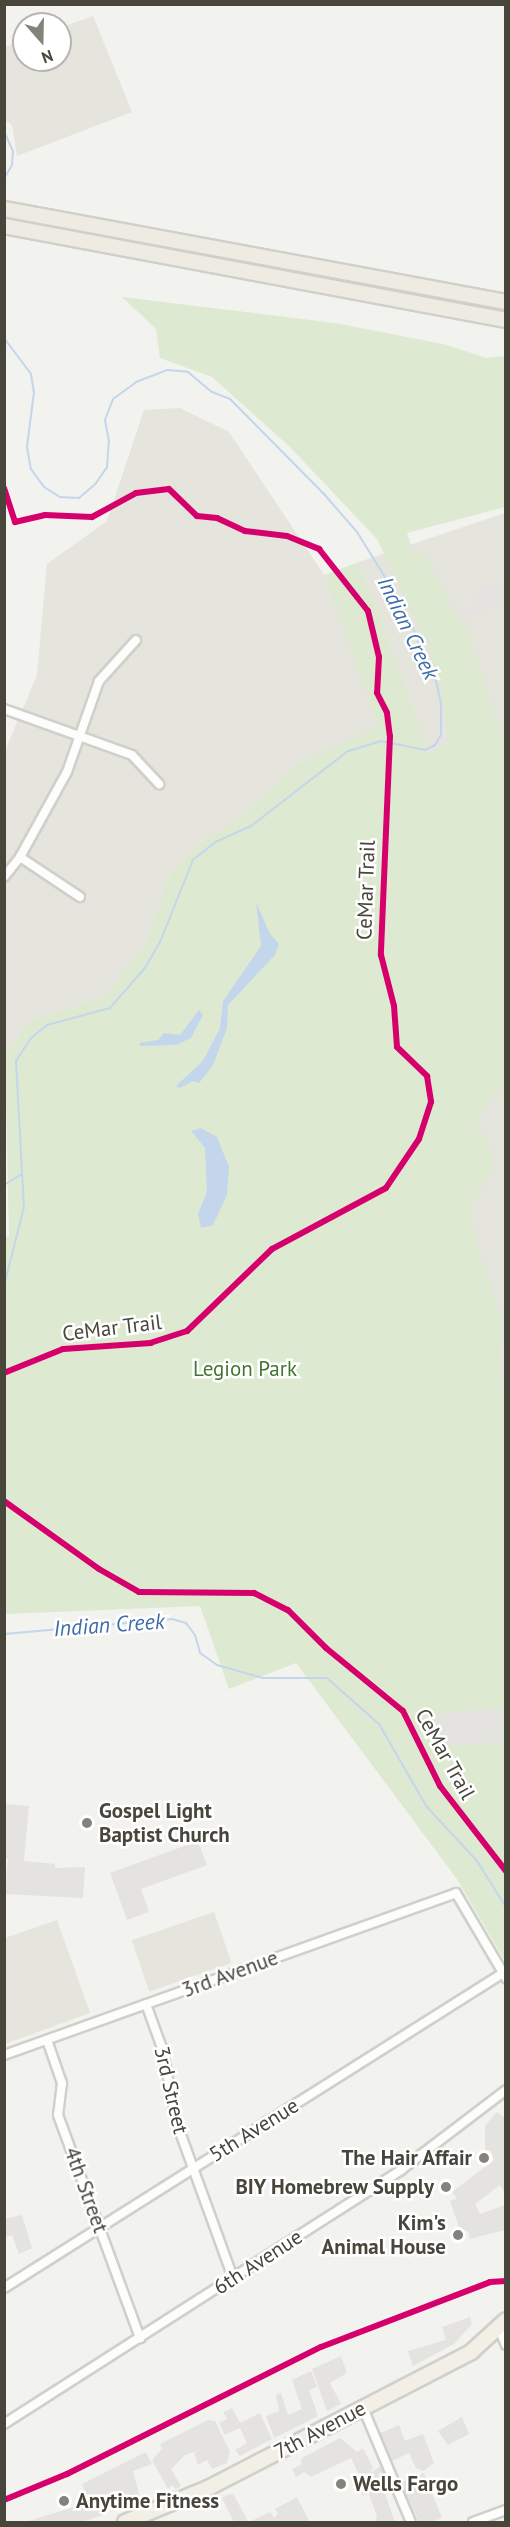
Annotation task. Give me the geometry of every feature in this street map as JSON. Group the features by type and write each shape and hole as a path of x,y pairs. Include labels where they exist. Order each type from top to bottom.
{"highway":[{"path":"4,209 506,302"},
{"path":"4,226 506,320"}],"main road":[{"name":"7th Avenue","path":"125,2523 208,2488 471,2352 502,2324"}],"street":[{"path":"4,877 20,857 67,772 99,681 136,640"},
{"path":"4,709 132,755 159,784"},
{"path":"20,857 80,897"},
{"name":"3rd Avenue","path":"4,2055 456,1893 504,1975"},
{"name":"5th Avenue","path":"4,2288 504,1975"},
{"name":"3rd Street","path":"146,2004 162,2049 177,2124 233,2278"},
{"name":"4th Street","path":"46,2040 62,2083 58,2115 140,2338"},
{"name":"6th Avenue","path":"4,2424 401,2170 506,2090"},
{"path":"502,2324 506,2345"},
{"path":"363,2408 411,2523"},
{"path":"473,2523 506,2510"}],"shaded area":[{"path":"93,16 132,112 17,156 12,125 5,120 5,47 12,44 12,72 72,72 72,24"},
{"path":"180,408 229,432 324,575 380,726 298,764 236,821 199,843 169,876 145,945 104,996 28,1022 5,1054 5,751 37,675 47,564 107,521 144,410"},
{"path":"505,513 505,904 489,910 359,562"},
{"path":"502,581 505,603 462,620 459,612 478,605 473,592"},
{"path":"505,1071 505,1403 457,1233 443,1168"},
{"path":"505,1708 503,1742 435,1747 438,1741 427,1734 428,1725 438,1719 439,1713"},
{"path":"5,1804 29,1806 24,1861 55,1864 55,1868 85,1867 83,1898 5,1894 8,1859 5,1858"},
{"path":"198,1841 207,1865 141,1889 149,1912 127,1920 110,1873"},
{"path":"214,1912 232,1963 149,1991 132,1940"},
{"path":"57,1920 90,2013 5,2044 5,1938"},
{"path":"497,2112 505,2118 505,2193 500,2185 475,2204 480,2214 505,2205 505,2230 470,2239 468,2231 461,2233 450,2201 457,2199 452,2192 494,2160 491,2151 485,2150 485,2126"},
{"path":"22,2215 32,2248 19,2254 12,2235 5,2237 5,2219"},
{"path":"470,2317 472,2324 454,2344 413,2366 408,2351 446,2340 442,2327"},
{"path":"341,2356 347,2373 330,2383 341,2404 327,2411 312,2369"},
{"path":"311,2371 317,2387 309,2390 318,2416 274,2438 266,2416 279,2411 276,2395 281,2393 288,2415 302,2409 292,2380"},
{"path":"232,2408 240,2423 260,2413 272,2439 240,2456 235,2450 247,2443 240,2428 225,2435 219,2423 227,2419 223,2412"},
{"path":"462,2417 469,2434 448,2445 438,2431"},
{"path":"208,2420 215,2421 230,2452 227,2463 212,2469 207,2460 198,2465 194,2453 199,2450 185,2455 171,2469 181,2486 176,2489 172,2485 168,2489 152,2460 162,2449 160,2444"},
{"path":"399,2425 405,2441 423,2434 434,2463 423,2471 416,2468 409,2453 390,2462 378,2434"},
{"path":"340,2438 357,2452 363,2448 373,2468 368,2474 381,2466 388,2484 381,2483 375,2490 384,2491 395,2522 375,2522 377,2517 369,2494 362,2495 355,2481 360,2477 351,2458 311,2477 304,2472 296,2477 292,2469 301,2465 302,2458"},
{"path":"146,2452 152,2464 133,2471 141,2501 113,2511 107,2506 103,2508 105,2514 82,2522 25,2522 88,2503 82,2484"},
{"path":"424,2473 442,2518 430,2522 419,2522 401,2482"},
{"path":"229,2494 234,2495 248,2522 234,2522 222,2498"},
{"path":"297,2497 309,2521 249,2522 270,2512 274,2518 278,2514 275,2509"}],"green space":[{"name":"Legion Park","path":"122,297 335,323 443,344 487,358 505,356 505,507 407,533 413,552 427,557 459,621 468,629 505,744 505,1085 483,1110 477,1125 488,1140 494,1167 472,1205 475,1240 501,1318 499,1378 506,1403 505,1961 457,1879 296,1663 229,1689 200,1606 5,1614 4,1238 9,1236 5,1054 28,1022 104,996 145,945 169,876 199,843 236,821 298,764 379,726 324,575 359,562 431,754 450,742 431,653 377,539 289,446 212,377 160,358 156,329"}],"water":[{"path":"256,902 270,934 279,944 275,955 228,1005 227,1028 213,1065 199,1083 193,1081 180,1088 176,1086 203,1061 220,1028 223,1001 261,946"},
{"path":"199,1010 203,1015 191,1038 176,1045 140,1046 139,1043 158,1040 164,1033 180,1035"},
{"path":"201,1128 217,1137 229,1167 227,1195 213,1225 201,1228 198,1214 207,1192 205,1148 191,1131"}],"waterway":[{"name":"Indian Creek","path":"4,131 13,151 12,165 4,179"},
{"name":"Indian Creek","path":"4,338 31,374 34,392 27,447 31,469 44,487 60,497 79,498 96,483 107,467 109,441 105,420 113,399 136,382 167,370 188,372 212,392 230,399 324,494 357,532 405,611 435,677 441,704 441,735 435,745 425,750 381,741 348,751 251,826 217,841 193,860 160,942 145,968 110,1008 47,1025 31,1038 16,1061 24,1207 4,1286"},
{"path":"4,1185 22,1174"},
{"name":"Indian Creek","path":"4,1634 172,1619 186,1623 195,1635 200,1653 217,1665 263,1678 327,1678 379,1724 427,1807 477,1861 506,1907"}],"cycle path":[{"name":"CeMar Trail","path":"4,488 15,522 45,515 92,517 136,493 169,489 197,516 217,518 245,531 287,536 319,549 368,611 379,657 377,693 387,713 390,736 381,955 394,1006 397,1047 427,1076 431,1102 419,1139 386,1188 272,1249 187,1331 151,1343 63,1349 4,1373"},
{"name":"CeMar Trail","path":"4,1501 99,1569 139,1592 254,1593 288,1610 326,1648 403,1711 440,1786 506,1871"},
{"path":"4,2500 67,2474 321,2347 490,2282 506,2281"}],"place":[{"name":"Gospel Light Baptist Church","path":"87,1823"},
{"name":"The Hair Affair","path":"484,2158"},
{"name":"BIY Homebrew Supply","path":"446,2187"},
{"name":"Kim's Animal House","path":"458,2235"},
{"name":"Wells Fargo","path":"341,2484"},
{"name":"Anytime Fitness","path":"64,2501"}]}
